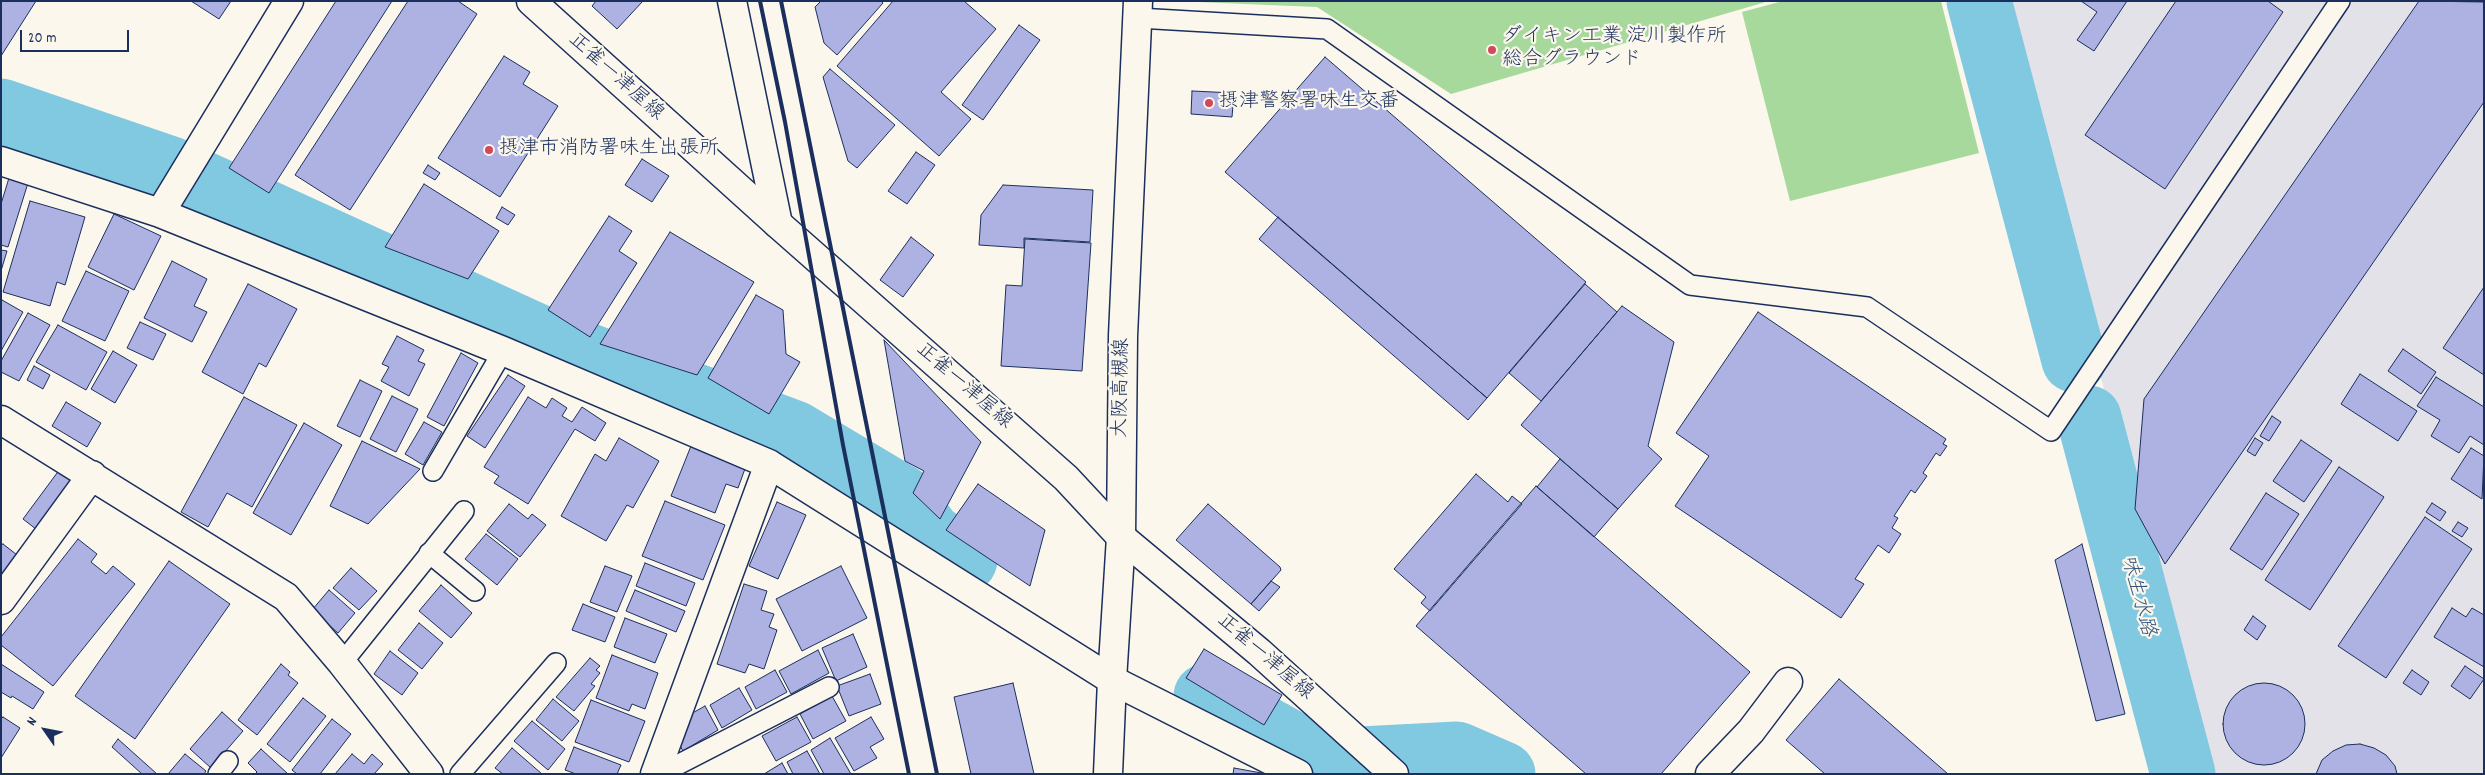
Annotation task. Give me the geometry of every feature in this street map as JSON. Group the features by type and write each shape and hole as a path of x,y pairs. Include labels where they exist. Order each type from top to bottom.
{"street":[{"path":"160,213 289,1"},
{"name":"正雀一津屋線","path":"530,1 778,224 1066,478 1121,537 1260,652 1389,770"},
{"path":"732,1 778,224"},
{"name":"大阪高槻線","path":"1108,774 1121,537 1123,336 1138,10"},
{"path":"1,161 160,213 503,351 769,464 1112,680 1298,774"},
{"path":"1,420 286,597 342,663 429,774"},
{"path":"655,774 769,464"},
{"path":"1,600 92,475"},
{"path":"1710,774 1751,731 1788,682"}],"lane":[{"path":"1138,10 1327,29 1690,285 1866,307 2051,431 2340,1"},
{"path":"433,472 503,351"},
{"path":"342,663 464,511"},
{"path":"429,553 474,591"},
{"path":"460,774 556,663"},
{"path":"660,774 828,687"}],"shaded area":[{"path":"2004,1 2484,1 2484,774 2203,774"}],"green space":[{"name":"ダイキン工業 淀川製作所 総合グラウンド","path":"1769,1 1451,94 1317,7 1198,2"},
{"path":"1783,1 1941,1 1979,153 1790,201 1742,12"}],"building":[{"path":"1,1 36,1 1,56"},
{"path":"191,1 231,1 219,19"},
{"path":"336,1 392,1 269,193 229,168"},
{"path":"408,1 458,1 477,14 350,210 295,175"},
{"path":"596,1 643,1 617,29 592,6"},
{"path":"821,1 881,1 883,3 837,55 824,43 815,7"},
{"path":"893,1 964,1 996,29 941,92 971,119 939,156 837,66"},
{"path":"2081,1 2127,1 2094,51 2077,40 2097,12"},
{"path":"2176,1 2268,1 2283,12 2165,189 2085,135"},
{"path":"2419,1 2484,2 2484,102 2165,564 2135,509 2144,399"},
{"path":"1019,25 1040,40 983,120 962,105"},
{"path":"504,56 530,72 523,84 558,106 500,197 438,158"},
{"path":"1325,57 1586,282 1487,398 1225,172"},
{"path":"830,69 895,125 857,168 848,161 823,77"},
{"path":"1192,91 1234,93 1232,117 1191,114"},
{"path":"916,152 935,165 907,204 888,191"},
{"path":"642,159 669,176 652,202 625,185"},
{"path":"428,165 440,173 435,180 423,173"},
{"path":"9,178 28,183 8,247 1,245 1,204"},
{"path":"424,184 499,231 468,279 385,247"},
{"path":"1003,185 1093,190 1090,242 1024,238 1024,248 979,245 981,215"},
{"path":"30,201 85,217 65,285 57,282 50,306 3,292"},
{"path":"502,207 515,215 508,225 496,218"},
{"path":"114,214 161,236 134,290 88,267"},
{"path":"609,216 632,231 619,251 637,263 590,337 548,310"},
{"path":"1278,217 1487,398 1468,420 1259,239"},
{"path":"670,232 754,282 697,375 600,344"},
{"path":"911,237 934,255 903,297 880,280"},
{"path":"1025,239 1091,243 1082,371 1001,366 1006,285 1022,286"},
{"path":"1,250 7,251 1,271"},
{"path":"172,261 207,279 194,306 207,312 192,342 144,318"},
{"path":"86,271 129,291 105,341 62,321"},
{"path":"248,284 297,309 266,367 259,363 243,394 202,372"},
{"path":"1585,284 1617,312 1541,401 1509,373"},
{"path":"2484,287 2484,375 2443,348"},
{"path":"756,295 783,310 786,354 800,362 769,414 708,378"},
{"path":"1,300 23,312 1,351"},
{"path":"1622,306 1674,342 1648,446 1662,459 1618,509 1521,425"},
{"path":"1758,312 1946,439 1943,444 1947,446 1940,456 1936,453 1923,473 1927,476 1915,493 1911,490 1894,516 1898,518 1892,528 1901,534 1889,553 1878,545 1855,579 1864,584 1841,618 1675,506 1709,456 1676,433"},
{"path":"28,313 50,325 19,381 1,372 1,361"},
{"path":"140,322 166,334 153,360 127,348"},
{"path":"58,325 107,352 86,390 36,362"},
{"path":"397,336 424,350 418,361 425,364 409,396 381,381 389,367 382,364"},
{"path":"884,340 981,442 940,519 913,493 924,471 905,461"},
{"path":"2403,349 2436,372 2421,394 2388,371"},
{"path":"113,351 137,365 115,403 91,389"},
{"path":"461,353 478,363 444,426 427,417"},
{"path":"34,366 50,375 43,389 27,380"},
{"path":"2360,374 2417,411 2398,441 2341,404"},
{"path":"508,375 525,386 485,448 467,436"},
{"path":"2436,377 2484,407 2484,445 2470,436 2459,453 2431,436 2440,420 2417,406"},
{"path":"360,380 382,391 360,437 337,426"},
{"path":"392,396 418,409 396,452 370,439"},
{"path":"244,397 297,425 252,507 227,493 208,527 181,512"},
{"path":"528,397 546,408 552,398 567,408 562,416 572,422 582,407 606,423 595,441 575,429 528,504 494,483 499,476 484,467"},
{"path":"66,402 101,423 87,447 52,426"},
{"path":"2272,416 2281,422 2269,441 2260,436"},
{"path":"424,422 442,432 423,465 405,454"},
{"path":"304,423 342,445 291,535 253,513"},
{"path":"619,438 659,461 633,508 627,505 606,541 561,516 595,454 606,461"},
{"path":"2255,438 2263,443 2255,456 2247,451"},
{"path":"2301,440 2332,461 2304,502 2273,481"},
{"path":"362,441 420,469 368,524 330,506"},
{"path":"691,446 746,466 738,488 726,484 715,513 671,496"},
{"path":"2471,448 2484,456 2482,499 2451,479"},
{"path":"1560,459 1618,509 1594,537 1537,487"},
{"path":"2339,467 2384,497 2310,610 2265,580"},
{"path":"60,469 78,482 41,533 23,519"},
{"path":"1476,474 1508,502 1512,496 1522,504 1430,611 1421,603 1426,597 1394,569"},
{"path":"978,484 1045,530 1030,586 946,530"},
{"path":"1536,486 1750,672 1661,774 1586,774 1416,626"},
{"path":"2266,493 2299,514 2262,570 2230,549"},
{"path":"665,501 725,525 703,580 642,556"},
{"path":"777,502 806,515 778,579 749,566"},
{"path":"2432,503 2446,512 2440,521 2426,512"},
{"path":"509,504 528,519 532,514 546,525 520,557 487,531"},
{"path":"1208,504 1280,567 1281,570 1251,604 1176,540"},
{"path":"2425,517 2472,549 2386,678 2338,646"},
{"path":"2458,522 2468,528 2462,537 2452,531"},
{"path":"486,534 518,559 497,585 465,559"},
{"path":"78,539 97,554 91,562 106,574 113,566 135,584 53,686 1,645 1,637"},
{"path":"3,544 21,558 1,584 1,545"},
{"path":"2082,544 2125,714 2096,721 2055,560"},
{"path":"169,561 230,604 135,739 75,696"},
{"path":"645,563 695,583 686,606 636,586"},
{"path":"605,566 632,576 617,612 590,602"},
{"path":"841,566 867,618 802,651 776,599"},
{"path":"351,568 377,591 359,610 333,588"},
{"path":"1271,581 1280,587 1259,611 1251,604"},
{"path":"744,584 767,591 761,610 774,614 769,627 777,630 764,669 749,664 745,673 717,664"},
{"path":"441,585 472,613 451,638 419,611"},
{"path":"329,590 355,613 338,633 312,610"},
{"path":"635,590 685,611 676,632 626,611"},
{"path":"583,604 615,617 605,642 572,630"},
{"path":"2452,608 2466,617 2472,608 2484,615 2484,667 2434,637"},
{"path":"2253,616 2266,626 2257,640 2244,630"},
{"path":"625,618 667,634 655,663 614,647"},
{"path":"419,623 443,643 422,669 398,650"},
{"path":"853,634 867,667 836,681 822,648"},
{"path":"1204,649 1282,695 1264,725 1186,678"},
{"path":"818,650 829,673 791,694 779,671"},
{"path":"390,651 418,673 402,695 374,674"},
{"path":"612,655 658,673 645,709 632,704 629,711 596,698"},
{"path":"590,658 600,666 596,670 600,673 591,684 595,686 574,711 556,697"},
{"path":"1,664 44,692 33,709 12,696 11,698 1,692"},
{"path":"281,664 290,672 288,675 298,683 257,735 238,720"},
{"path":"2465,666 2484,679 2470,699 2451,686"},
{"path":"775,670 787,692 756,709 745,687"},
{"path":"2412,670 2429,682 2421,695 2403,683"},
{"path":"870,674 881,704 849,716 837,686"},
{"path":"1839,679 1948,774 1825,774 1786,740"},
{"path":"1013,683 1034,774 971,774 954,697"},
{"path":"2264,683 2280,686 2293,695 2302,708 2305,724 2302,740 2293,753 2280,762 2264,765 2248,762 2235,753 2226,740 2223,724 2226,708 2235,695 2248,686"},
{"path":"739,688 752,710 722,728 710,705"},
{"path":"832,696 846,721 813,739 800,714"},
{"path":"303,698 326,716 290,762 267,744"},
{"path":"553,699 579,721 562,741 536,720"},
{"path":"591,700 645,721 629,762 575,742"},
{"path":"705,706 718,730 683,751 679,744 689,715"},
{"path":"222,712 243,731 211,768 190,749"},
{"path":"3,717 20,728 1,758 1,719"},
{"path":"797,717 811,742 776,761 762,736"},
{"path":"871,717 884,739 870,747 877,758 854,771 835,738"},
{"path":"332,719 351,734 320,774 297,774 292,770"},
{"path":"532,721 565,749 548,770 514,741"},
{"path":"830,738 851,774 824,774 811,750"},
{"path":"118,739 157,774 142,774 112,747"},
{"path":"2360,744 2374,748 2386,755 2395,766 2397,774 2316,774 2322,760 2333,751 2346,745"},
{"path":"574,747 621,765 617,774 576,774 565,770"},
{"path":"512,748 542,774 503,774 495,768"},
{"path":"261,749 288,774 255,774 257,772 248,763"},
{"path":"807,751 820,774 793,774 787,762"},
{"path":"185,754 206,771 204,774 168,774"},
{"path":"352,754 364,764 372,754 383,764 374,774 335,774"},
{"path":"782,763 788,774 764,774"},
{"path":"1234,768 1267,774 1233,774"}],"waterway":[{"path":"1979,1 2074,360"},
{"path":"1,111 171,169 541,338 794,433 901,497 930,535 965,560"},
{"name":"味生水路","path":"2089,418 2183,774"},
{"path":"1206,696 1294,745 1342,760 1457,754 1503,774"}],"railway":[{"path":"760,1 785,122 843,445 909,774"},
{"path":"781,1 937,774"}],"place":[{"name":"ダイキン工業 淀川製作所 総合グラウンド","path":"1492,50"},
{"name":"摂津警察署味生交番","path":"1209,103"},
{"name":"摂津市消防署味生出張所","path":"489,150"}]}
